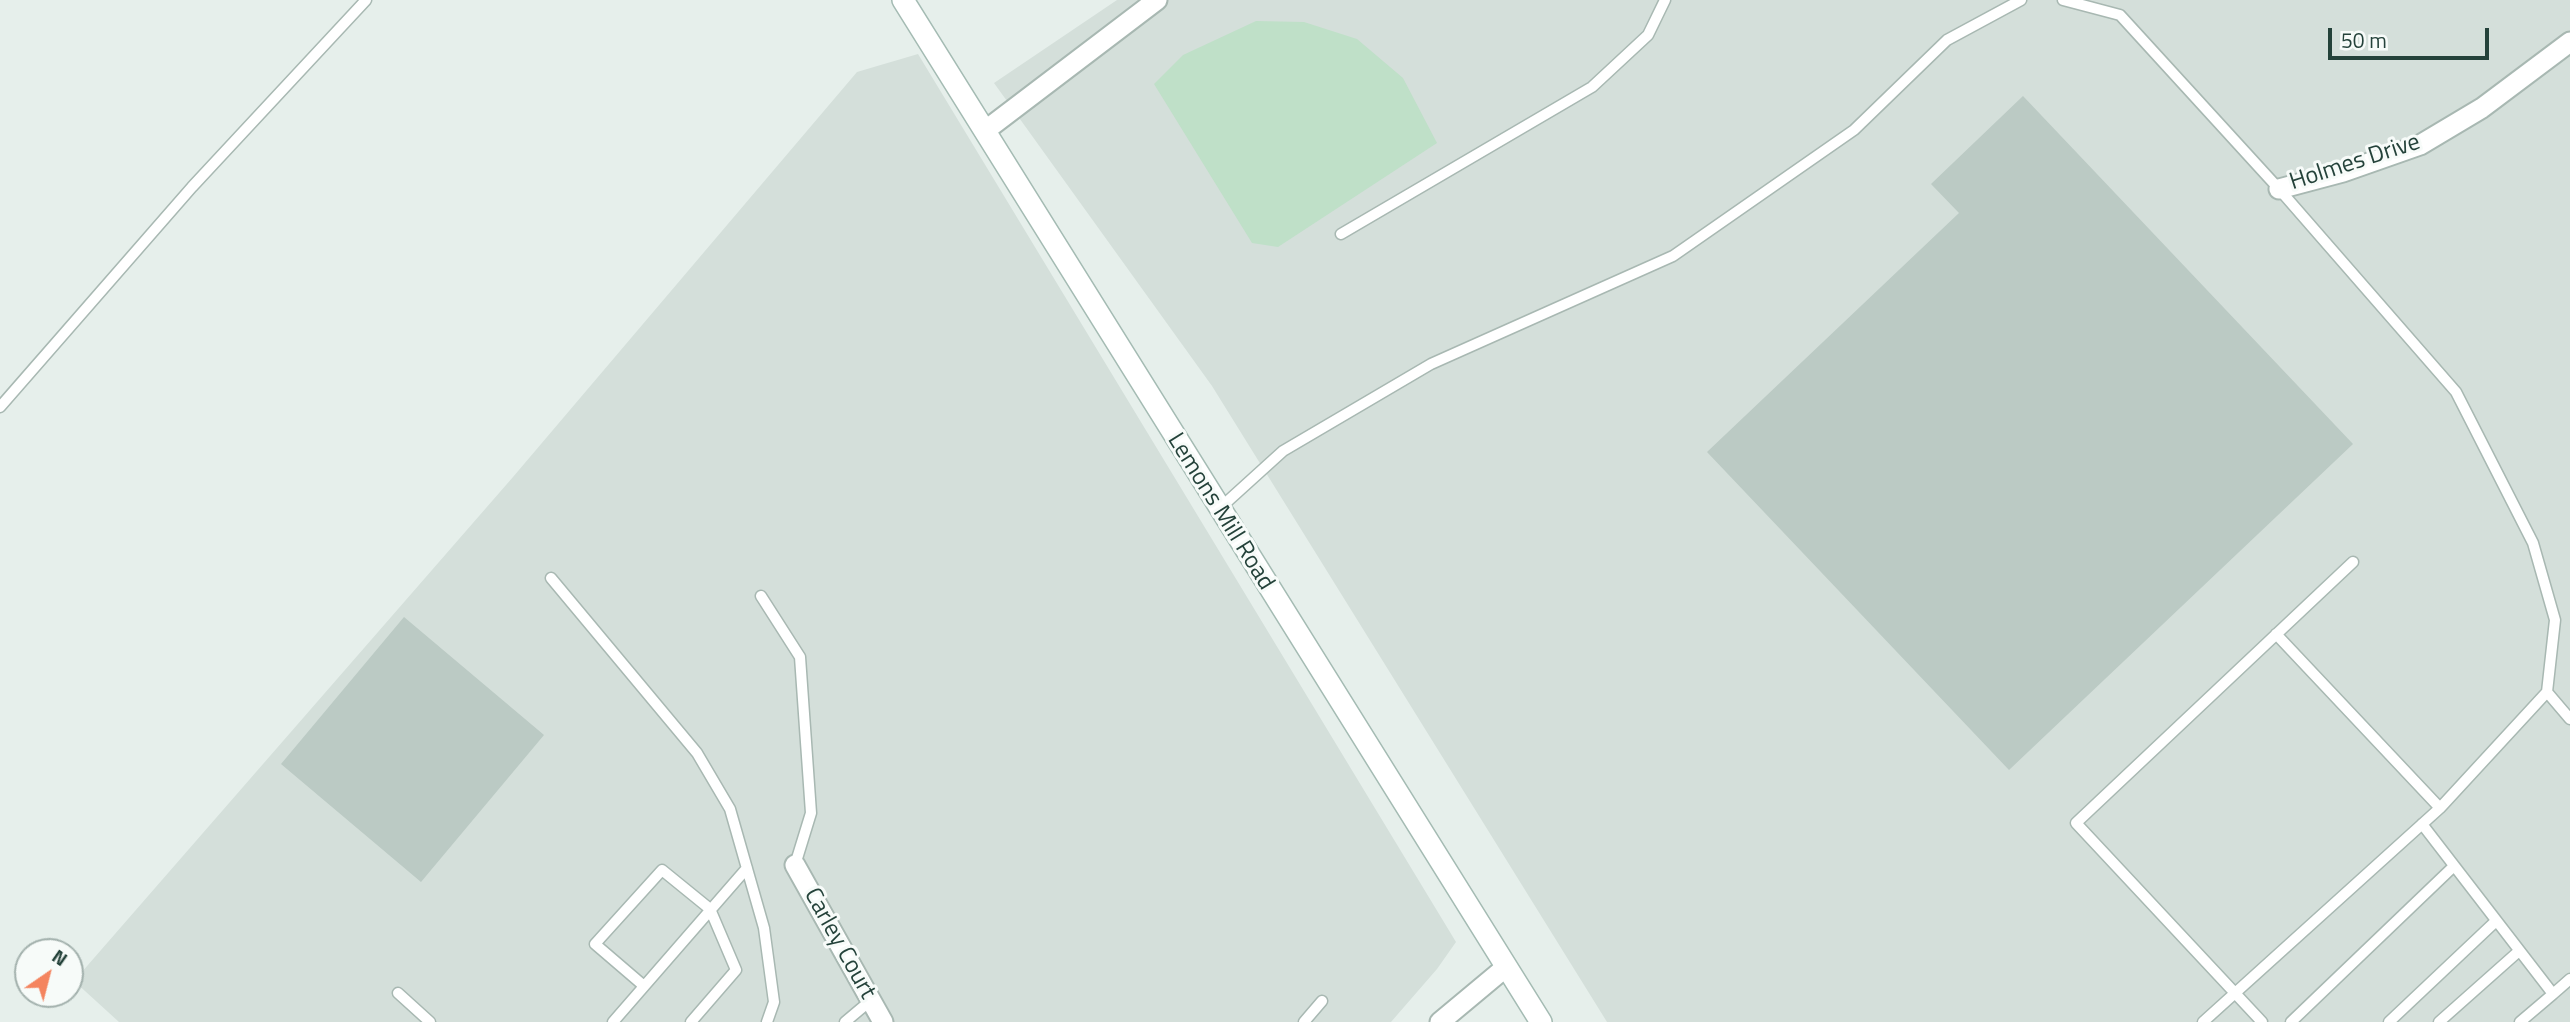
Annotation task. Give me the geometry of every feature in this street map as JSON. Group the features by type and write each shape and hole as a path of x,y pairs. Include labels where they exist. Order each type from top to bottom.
{"street":[{"name":"Lemons Mill Road","path":"903,0 1218,510 1541,1022"},
{"path":"986,131 1157,0"},
{"name":"Holmes Drive","path":"2278,189 2343,172 2420,145 2482,108 2570,42"},
{"name":"Carley Court","path":"795,865 883,1022"},
{"path":"1440,1022 1506,967"}],"lane":[{"path":"0,407 191,187 366,0"},
{"path":"1341,234 1592,88 1648,36 1665,0"},
{"path":"1218,510 1283,451 1431,364 1673,256 1854,130 1947,40 2021,0"},
{"path":"2063,0 2120,15 2278,189 2456,392 2533,543 2555,620 2547,692 2440,808 2203,1022"},
{"path":"2262,1022 2238,993 2076,823 2353,562"},
{"path":"551,578 697,753 730,809 764,928 774,1002 767,1022"},
{"path":"761,596 800,657 811,813 795,865"},
{"path":"2276,634 2440,808"},
{"path":"2547,692 2570,719"},
{"path":"2422,824 2553,994"},
{"path":"2291,1022 2454,866"},
{"path":"612,1022 747,867"},
{"path":"644,986 596,944 662,870 710,909 736,970 691,1022"},
{"path":"2389,1022 2496,921"},
{"path":"2439,1022 2519,951"},
{"path":"2520,1022 2570,979"},
{"path":"398,993 430,1022"},
{"path":"845,1022 870,1001"},
{"path":"1304,1022 1322,1002"}],"shaded area":[{"path":"1117,0 2570,0 2570,1022 1607,1022 1212,386 994,83"},
{"path":"918,54 1456,942 1437,969 1391,1022 119,1022 84,990 84,970 513,477 857,72"}],"green space":[{"path":"1256,21 1304,22 1357,39 1403,78 1437,143 1278,247 1252,243 1154,84 1183,55"}],"building":[{"path":"2023,96 2353,444 2009,770 1707,452 1959,213 1931,184"},
{"path":"404,617 544,735 421,882 281,764"}]}
